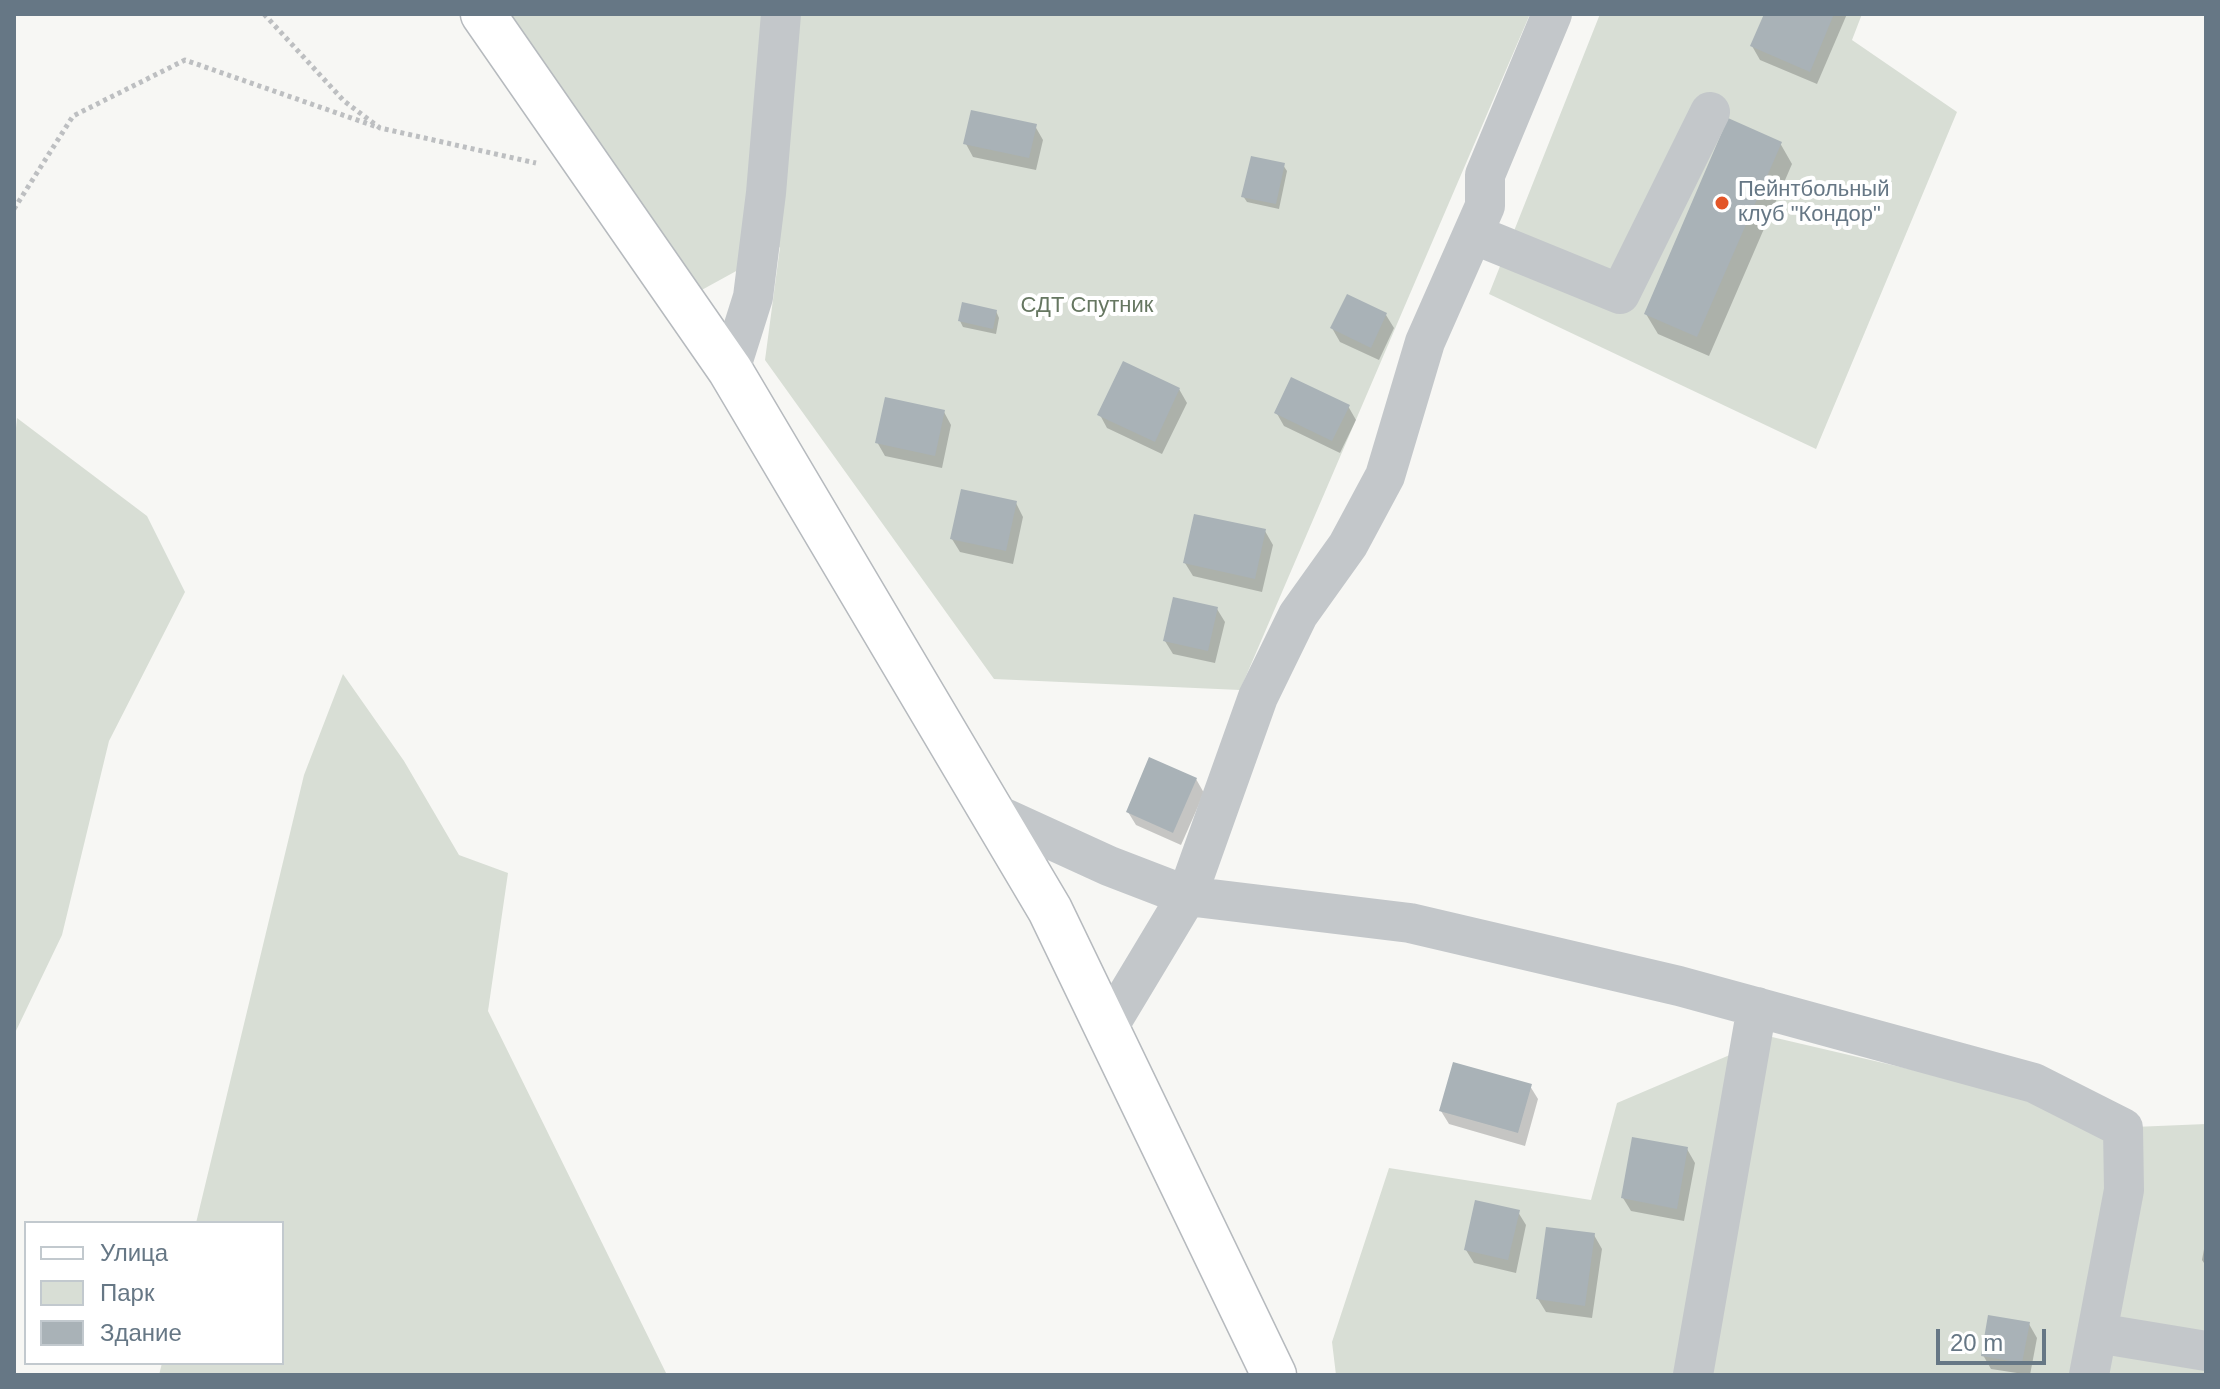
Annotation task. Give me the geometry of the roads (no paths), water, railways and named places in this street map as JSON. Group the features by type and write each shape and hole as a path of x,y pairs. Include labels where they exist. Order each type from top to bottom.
{"main road":[{"path":"483,14 730,370 1050,910 1274,1375"}],"lane":[{"path":"730,370 753,297 766,193 781,14"},
{"path":"1107,1029 1187,896 1258,697 1298,615 1348,545 1385,476 1425,342 1485,206 1485,175 1552,14"},
{"path":"1473,234 1620,294 1710,112"},
{"path":"993,813 1109,866 1187,896 1410,923 1679,986 2034,1083 2123,1128 2124,1190 2089,1375"},
{"path":"1693,1375 1757,1007"},
{"path":"2097,1333 2206,1351"}],"place":[{"name":"Пейнтбольный клуб \"Кондор\"","path":"1722,203"}],"park label":[{"name":"СДТ Спутник","path":"1087,306"}]}
